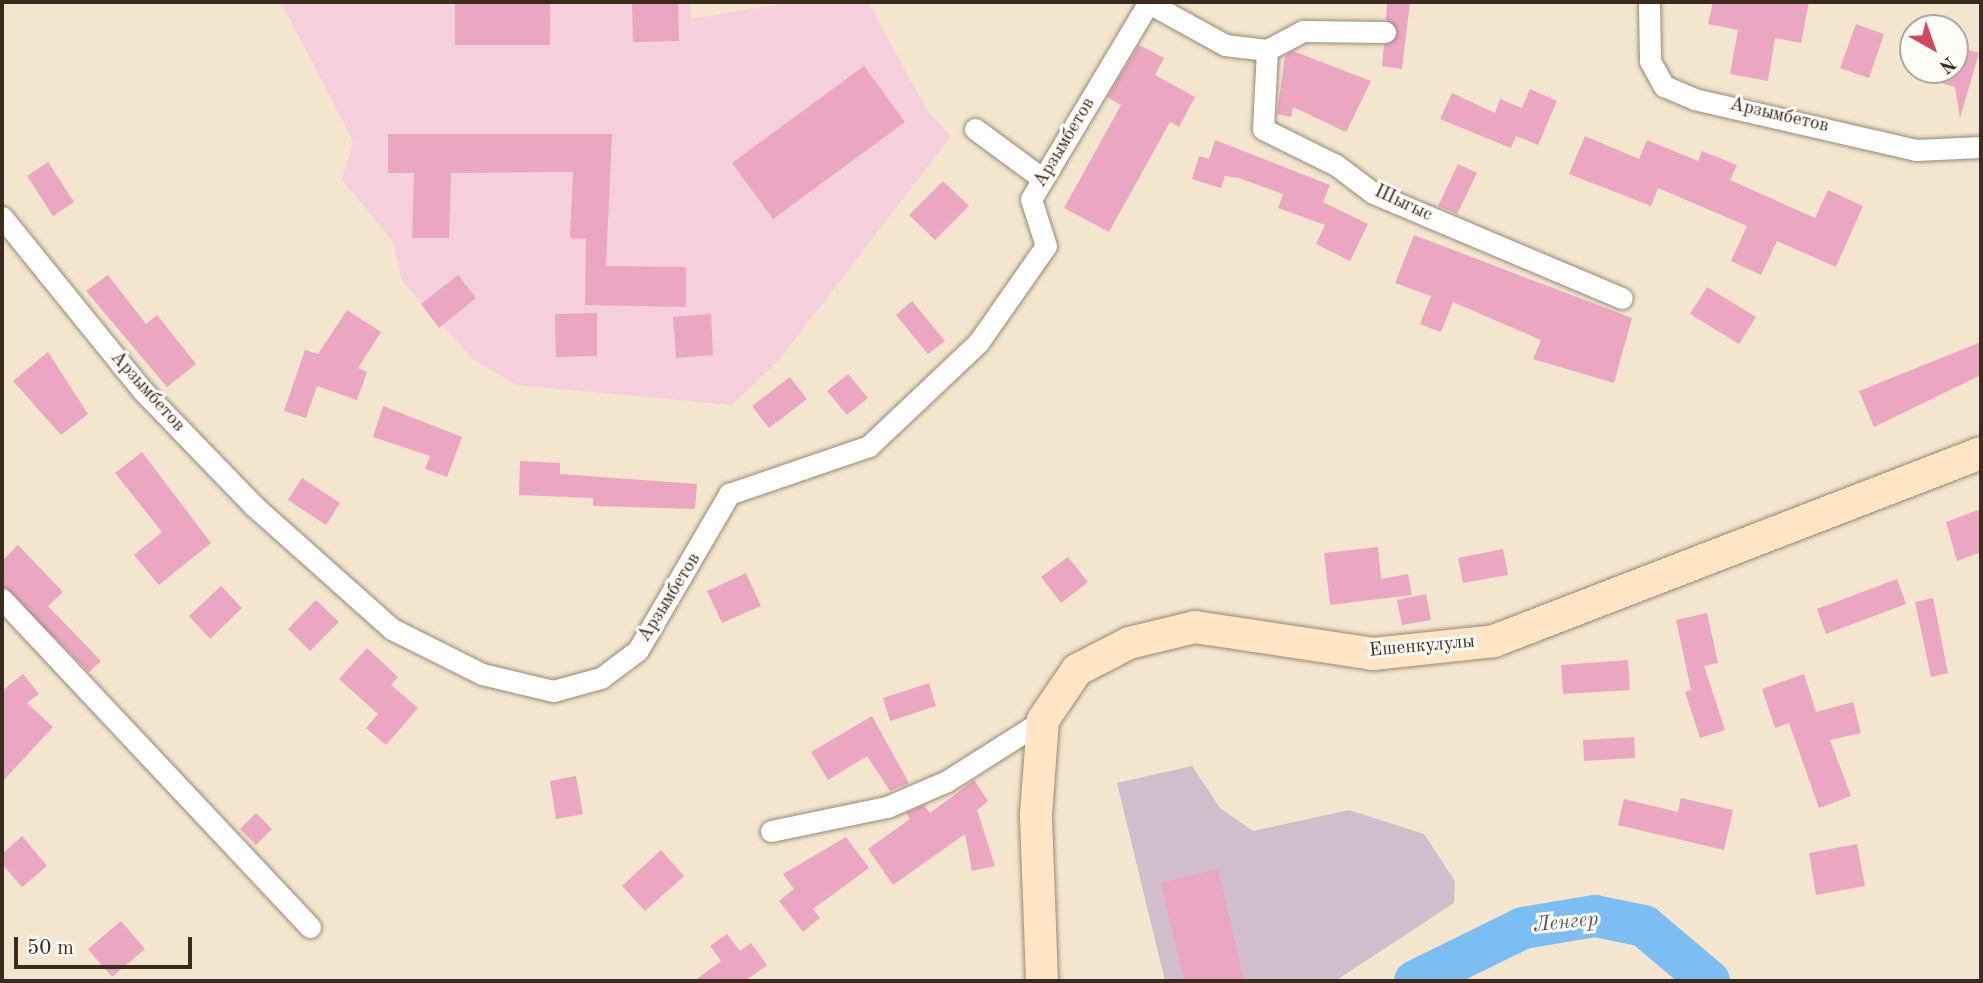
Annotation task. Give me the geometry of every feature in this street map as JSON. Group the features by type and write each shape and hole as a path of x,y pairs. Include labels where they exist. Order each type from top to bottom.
{"street":[{"name":"Арзымбетов","path":"2,217 153,400 254,506 392,629 482,674 553,691 601,678 638,650 729,494 869,446 933,393 978,343 1046,246 1031,199 1149,2"},
{"path":"1149,2 1225,45 1267,50 1303,31 1385,32"},
{"name":"Арзымбетов","path":"1649,2 1650,61 1664,86 1694,99 1916,150 1981,147"},
{"name":"Шыгыс","path":"1267,50 1263,129 1336,165 1373,193 1622,298"},
{"path":"975,130 1043,179"},
{"name":"Ешенкулулы","path":"1042,981 1036,814 1043,720 1077,670 1129,643 1195,627 1373,654 1494,641 1981,453"},
{"path":"2,599 310,927"},
{"path":"771,831 887,807 947,781 1043,720"}],"shaded area":[{"path":"281,2 690,2 691,19 793,2 868,2 928,112 951,136 780,359 732,405 516,385 473,359 402,281 392,240 342,180 353,141"},
{"path":"1192,766 1220,808 1253,831 1349,810 1424,834 1455,881 1454,903 1335,981 1165,981 1117,783"}],"building":[{"path":"455,2 550,2 550,45 455,45"},
{"path":"632,2 678,2 679,41 633,42"},
{"path":"1387,2 1410,2 1402,69 1382,66 1384,45 1398,33 1386,19"},
{"path":"1713,2 1809,2 1801,43 1775,38 1768,81 1730,74 1738,30 1708,24"},
{"path":"1856,24 1884,34 1869,78 1840,68"},
{"path":"1139,45 1164,58 1155,75 1195,97 1179,127 1170,122 1109,232 1064,208 1121,105 1107,97"},
{"path":"1969,50 1979,53 1960,118 1955,87 1944,84 1969,84"},
{"path":"1293,51 1371,81 1346,132 1293,107 1291,117 1277,114 1285,56"},
{"path":"864,66 905,122 773,219 732,163"},
{"path":"1530,89 1557,101 1538,145 1516,136 1511,148 1440,119 1452,93 1495,113 1500,99 1522,108"},
{"path":"388,134 612,134 606,266 686,267 686,307 585,305 586,239 570,238 573,172 451,173 449,238 412,238 414,173 388,173"},
{"path":"1585,136 1639,159 1647,140 1698,161 1702,151 1737,165 1730,180 1815,218 1828,190 1863,206 1836,267 1777,241 1761,275 1731,261 1747,226 1658,188 1651,206 1569,174"},
{"path":"1215,140 1330,185 1323,202 1368,224 1350,261 1316,244 1325,225 1278,208 1283,194 1239,178 1225,176 1221,188 1192,179 1199,156 1209,159"},
{"path":"48,162 74,202 53,216 27,176"},
{"path":"1458,164 1477,173 1457,214 1438,206"},
{"path":"943,181 969,206 935,240 909,215"},
{"path":"1414,235 1632,318 1614,383 1533,359 1541,340 1453,302 1441,332 1420,324 1431,296 1395,283"},
{"path":"108,275 146,324 157,315 196,364 167,387 86,291"},
{"path":"458,275 476,298 439,328 421,304"},
{"path":"1707,287 1756,317 1739,344 1690,314"},
{"path":"912,301 945,341 928,354 896,315"},
{"path":"347,310 381,332 358,368 367,372 357,400 317,386 306,418 284,411 305,350 318,354"},
{"path":"597,313 597,356 556,357 555,314"},
{"path":"711,314 713,355 676,358 673,317"},
{"path":"1981,342 1981,375 1874,427 1859,391"},
{"path":"48,352 88,414 61,435 13,381"},
{"path":"848,374 868,398 847,415 827,391"},
{"path":"790,377 807,399 769,428 752,406"},
{"path":"383,406 462,437 447,477 425,469 430,456 373,437"},
{"path":"142,452 211,543 159,585 134,555 162,532 115,473"},
{"path":"520,461 560,463 560,474 697,484 695,509 593,506 593,498 519,495"},
{"path":"302,478 340,503 326,525 288,500"},
{"path":"1981,509 1981,552 1957,561 1946,522"},
{"path":"18,545 63,592 48,606 101,661 89,672 2,586 2,561"},
{"path":"1378,547 1381,579 1408,574 1412,595 1330,605 1324,553"},
{"path":"1503,549 1508,575 1463,583 1458,558"},
{"path":"1068,557 1088,582 1061,603 1041,577"},
{"path":"746,573 761,606 722,623 707,591"},
{"path":"1897,579 1906,604 1826,634 1817,609"},
{"path":"221,586 242,608 210,639 189,616"},
{"path":"1426,594 1431,620 1402,625 1397,600"},
{"path":"1933,598 1948,673 1931,677 1915,602"},
{"path":"316,600 339,622 310,651 288,629"},
{"path":"1707,613 1718,663 1704,666 1725,730 1700,738 1685,692 1691,690 1676,620"},
{"path":"367,648 398,677 391,685 418,708 386,745 366,728 378,714 339,679"},
{"path":"1628,660 1630,690 1563,694 1561,665"},
{"path":"23,674 39,694 27,703 53,727 2,782 2,691"},
{"path":"1804,674 1816,712 1853,702 1861,733 1830,740 1851,796 1819,808 1789,723 1775,728 1762,689"},
{"path":"929,683 936,706 890,721 883,698"},
{"path":"872,716 909,783 890,791 867,756 828,780 811,752"},
{"path":"1634,737 1635,758 1584,761 1583,740"},
{"path":"576,776 583,814 556,819 550,781"},
{"path":"974,780 988,801 977,810 995,866 972,871 965,834 893,885 868,849 910,819 906,813 924,805 930,813"},
{"path":"1681,798 1733,810 1724,850 1618,825 1624,799 1678,812"},
{"path":"256,813 272,829 256,845 240,829"},
{"path":"22,836 47,866 22,887 2,864 2,854"},
{"path":"846,837 869,868 813,909 820,918 803,932 779,901 794,889 783,874"},
{"path":"1857,844 1865,886 1816,895 1809,853"},
{"path":"661,850 684,876 645,911 622,886"},
{"path":"1218,869 1244,981 1184,981 1161,883"},
{"path":"121,921 145,949 112,977 88,949"},
{"path":"727,934 740,951 751,943 767,965 745,981 694,981 721,961 710,946"}],"waterway":[{"name":"Ленгер","path":"1415,981 1523,928 1595,916 1644,926 1709,981"}]}
